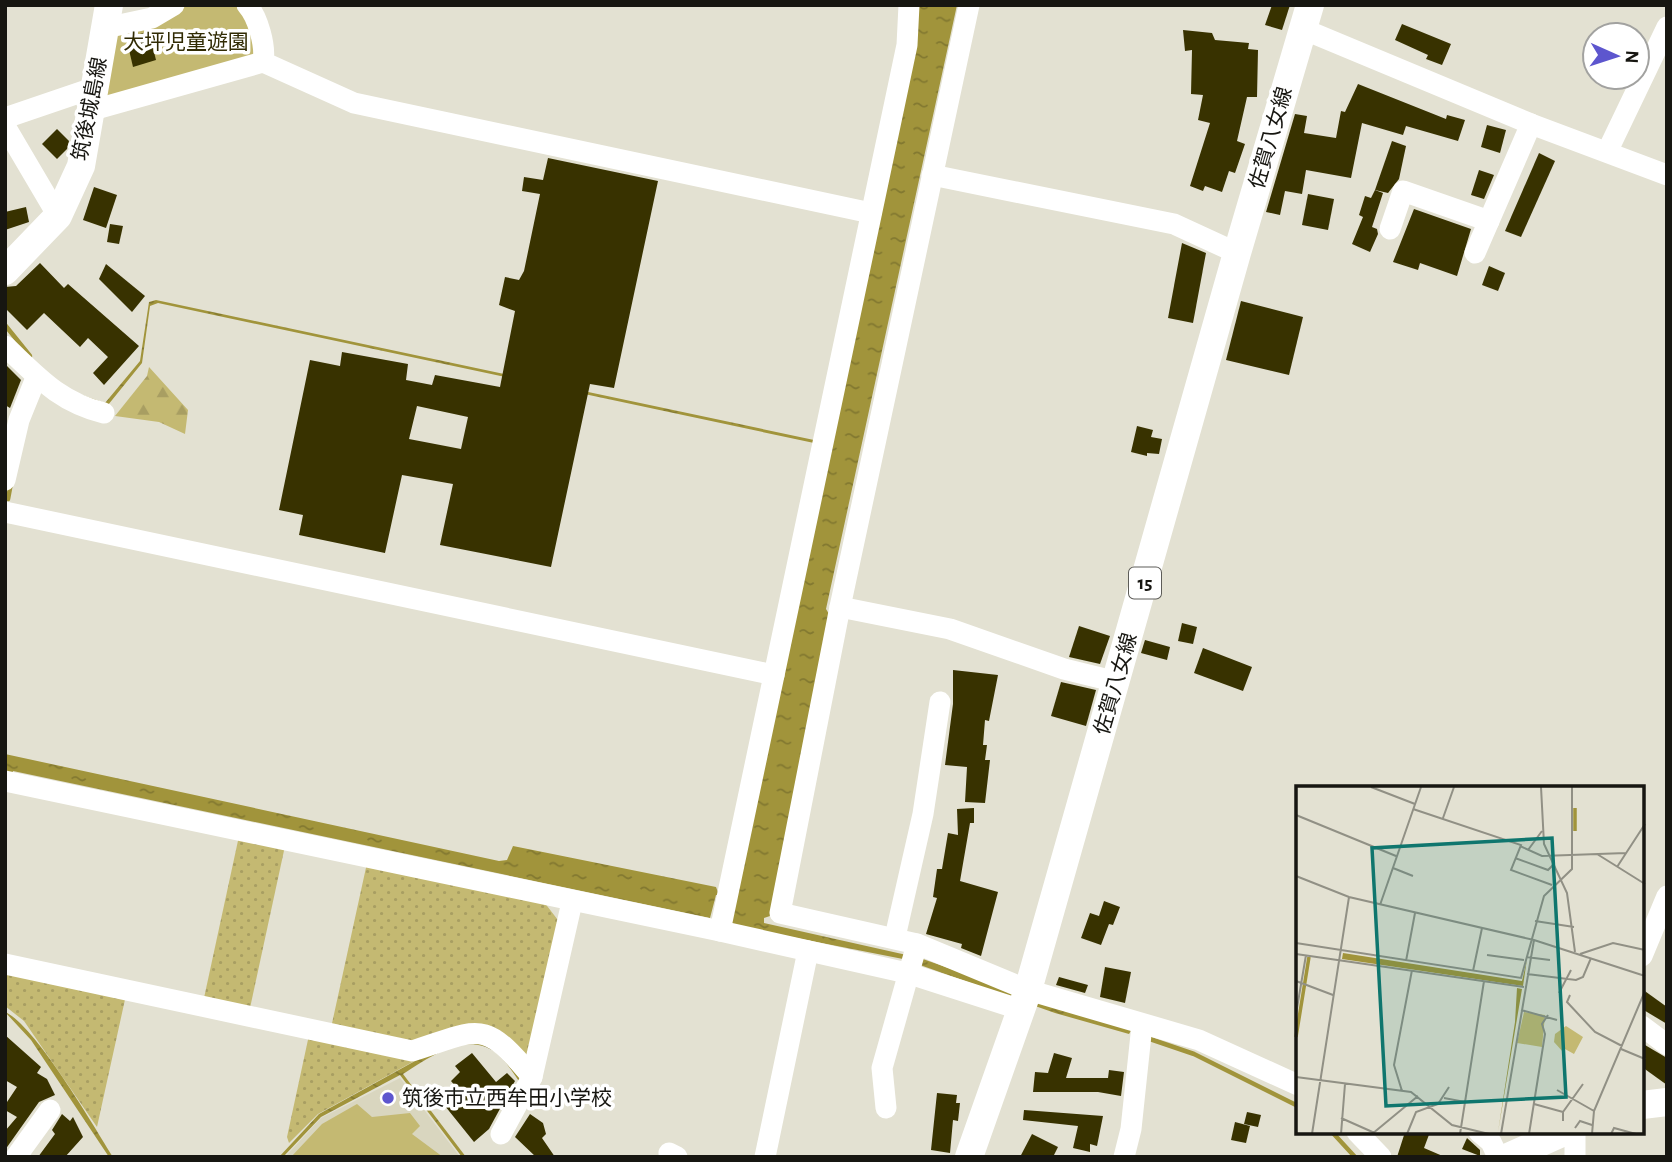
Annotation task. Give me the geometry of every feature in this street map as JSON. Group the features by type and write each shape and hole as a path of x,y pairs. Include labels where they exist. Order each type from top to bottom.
{"main road":[{"name":"筑後城島線","path":"5,271 58,216 81,166 107,17"},
{"name":"佐賀八女線","path":"969,1157 1025,1000 1237,253 1307,17"},
{"path":"1644,1105 1667,1102"},
{"path":"1508,1157 1560,1134"}],"street":[{"path":"107,17 152,18 174,5"},
{"path":"247,5 253,12 262,43 263,62"},
{"path":"720,931 907,45 909,5"},
{"path":"969,5 840,607 780,913 917,944 1025,1000"},
{"path":"1307,17 1531,124 1608,150 1667,175"},
{"path":"1608,150 1667,27"},
{"path":"5,118 263,62 355,103 871,213"},
{"path":"1475,253 1531,124"},
{"path":"5,126 58,216"},
{"path":"932,175 1174,224 1237,253"},
{"path":"1390,229 1403,191 1489,220"},
{"path":"5,346 36,378 79,407 104,413"},
{"path":"5,480 19,420 36,378"},
{"path":"5,512 774,675"},
{"path":"840,607 950,629 1064,669 1117,682"},
{"path":"895,937 923,814 940,702"},
{"path":"5,781 720,931 1142,1025 1199,1040 1296,1085"},
{"path":"1644,951 1667,896"},
{"path":"501,1134 532,1077 572,902"},
{"path":"886,1108 882,1068 917,944"},
{"path":"765,1157 808,951"},
{"path":"5,964 412,1051 454,1034 477,1032 509,1048 532,1077"},
{"path":"1124,1157 1131,1129 1142,1025"},
{"path":"1644,1028 1667,1045"},
{"path":"16,1157 50,1110"},
{"path":"1481,1134 1491,1142 1498,1157"},
{"path":"1575,1134 1575,1157"}],"shaded area":[{"name":"筑後市立西牟田小学校","path":"400,1078 460,1157 285,1157 321,1118"}],"green space":[{"name":"大坪児童遊園","path":"182,5 242,6 257,55 105,100 114,29"},
{"path":"149,367 188,410 185,434 159,422 115,416 147,376"},
{"path":"239,836 285,846 250,1008 204,998"},
{"path":"367,863 544,902 561,924 533,1059 499,1037 427,1043 331,1028"},
{"path":"5,968 126,995 97,1127 24,1021 5,1006"},
{"path":"309,1035 418,1059 318,1114 289,1143 287,1137"},
{"name":"筑後市立西牟田小学校","path":"357,1104 372,1117 410,1113 420,1126 412,1134 443,1157 291,1157 322,1124"}],"water":[{"path":"918,5 957,5 826,609 832,619 770,916 764,918 764,923 920,958 1132,1029 1129,1034 1055,1013 903,959 730,925"},
{"path":"156,300 814,440 814,443 158,303 150,306 142,363 108,405 105,407 71,391 105,403 140,361 149,302"},
{"path":"5,754 499,861 507,860 513,846 716,887 719,895 716,895 710,918 13,771 12,776 5,770"},
{"path":"5,1012 32,1036 47,1055 113,1157 109,1157 31,1040"},
{"path":"475,1042 493,1048 525,1084 523,1087 495,1052 471,1044 435,1054 403,1074 466,1157 462,1157 400,1075 321,1117 283,1157 279,1157 319,1114 444,1045"}],"building":[{"path":"1272,5 1290,5 1282,30 1265,25"},
{"path":"1402,24 1451,44 1442,65 1426,59 1428,55 1395,40"},
{"path":"1183,30 1212,33 1215,40 1249,43 1248,49 1258,50 1257,97 1247,97 1237,141 1245,144 1235,173 1229,171 1222,192 1205,186 1203,191 1190,186 1210,123 1198,120 1203,95 1191,94 1192,50 1185,51"},
{"path":"149,32 156,60 133,67 126,37"},
{"path":"1358,84 1446,119 1447,115 1465,120 1458,141 1406,126 1403,135 1362,123 1351,178 1306,170 1302,194 1285,191 1280,215 1266,212 1295,114 1307,116 1304,133 1336,138 1341,111 1345,112"},
{"path":"1487,125 1506,130 1500,153 1481,147"},
{"path":"57,129 69,141 67,149 57,159 42,144"},
{"path":"1392,141 1406,146 1399,179 1388,193 1375,190"},
{"path":"1539,153 1555,161 1521,237 1505,231"},
{"path":"548,158 658,181 614,388 590,384 551,567 440,545 453,484 402,475 385,553 299,535 303,515 279,510 310,360 340,366 342,352 408,364 406,380 432,385 435,375 500,387 515,311 499,305 505,277 519,280 524,271 540,194 522,191 524,177 543,180","holes":["417,406 468,417 461,449 409,439"]},
{"path":"1479,170 1494,175 1484,199 1471,195"},
{"path":"94,187 117,195 106,228 83,220"},
{"path":"1375,190 1383,193 1372,227 1377,229 1378,234 1370,252 1352,244 1363,217 1359,215 1365,196 1371,198"},
{"path":"1308,194 1334,199 1328,230 1302,225"},
{"path":"26,207 29,222 5,230 5,212"},
{"path":"1414,209 1471,229 1457,276 1420,263 1418,270 1393,262"},
{"path":"110,224 123,226 119,244 107,242"},
{"path":"1182,243 1206,253 1193,323 1168,318"},
{"path":"40,263 64,288 68,284 139,346 104,385 93,373 108,357 88,338 80,347 44,313 27,330 5,308 5,287 16,286"},
{"path":"106,264 145,296 132,312 99,279"},
{"path":"1489,266 1505,273 1498,291 1482,285"},
{"path":"1241,301 1303,317 1289,375 1226,360"},
{"path":"5,364 21,380 10,408 5,405"},
{"path":"1137,426 1153,430 1151,437 1162,439 1159,454 1147,453 1147,456 1131,452"},
{"path":"1182,623 1197,627 1193,644 1178,641"},
{"path":"1079,626 1110,636 1100,664 1069,657"},
{"path":"1145,640 1170,647 1167,660 1141,653"},
{"path":"1203,648 1252,667 1243,691 1194,673"},
{"path":"953,670 998,675 989,721 985,720 983,745 987,745 985,760 990,760 985,803 965,802 967,767 945,765 953,704"},
{"path":"1061,682 1096,690 1086,726 1051,716"},
{"path":"974,808 974,823 970,823 960,881 998,892 981,956 961,948 962,944 926,934 937,898 933,897 937,869 942,869 948,833 958,835 957,809"},
{"path":"1104,901 1120,907 1113,925 1109,924 1101,945 1081,938 1090,913 1099,916"},
{"path":"1105,967 1131,972 1125,1003 1100,997"},
{"path":"1059,977 1088,985 1085,993 1056,985"},
{"path":"1644,990 1667,1007 1667,1024 1644,1010"},
{"path":"5,1035 41,1067 37,1073 47,1079 55,1095 39,1102 5,1150 5,1131 17,1117 5,1110 5,1105 17,1087 5,1080"},
{"path":"1645,1045 1667,1058 1667,1085 1644,1068"},
{"path":"472,1053 496,1082 507,1073 515,1081 489,1129 474,1142 445,1106 461,1093 451,1081 460,1072 455,1066"},
{"path":"1054,1053 1072,1058 1066,1078 1108,1078 1109,1070 1124,1072 1121,1096 1098,1092 1033,1092 1035,1072 1048,1073"},
{"path":"937,1093 957,1095 956,1103 960,1103 958,1121 953,1120 950,1153 931,1150"},
{"path":"1024,1110 1103,1116 1097,1146 1090,1144 1090,1152 1073,1148 1078,1126 1023,1120"},
{"path":"1247,1112 1261,1115 1258,1127 1244,1124"},
{"path":"62,1114 70,1121 73,1117 83,1137 65,1157 38,1157 55,1134 52,1130"},
{"path":"530,1114 543,1123 546,1134 542,1138 555,1157 536,1157 515,1137"},
{"path":"1235,1122 1250,1126 1246,1143 1231,1140"},
{"path":"1032,1134 1058,1147 1053,1157 1020,1157"},
{"path":"1404,1134 1429,1134 1424,1148 1445,1157 1397,1157"},
{"path":"1467,1138 1480,1150 1480,1156 1462,1149"}],"waterway":[{"path":"5,325 30,356"},
{"path":"8,499 11,483"},
{"path":"1147,1038 1194,1054 1296,1105"},
{"path":"1334,1134 1355,1157"}],"place":[{"name":"筑後市立西牟田小学校","path":"388,1098"}]}
